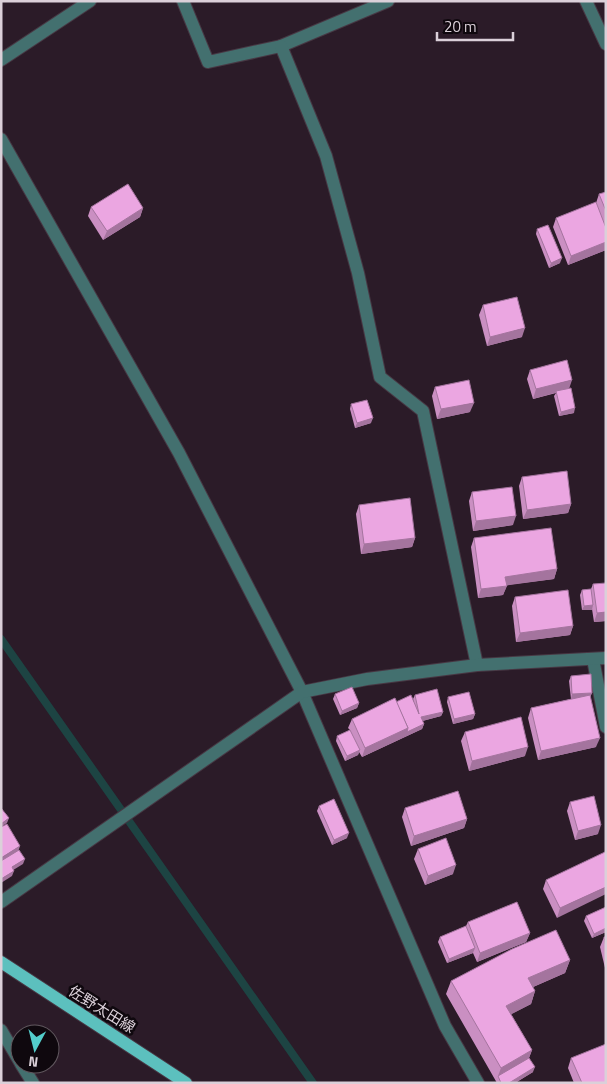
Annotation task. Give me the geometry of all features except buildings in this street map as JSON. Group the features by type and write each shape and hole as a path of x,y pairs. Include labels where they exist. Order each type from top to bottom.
{"main road":[{"name":"佐野太田線","path":"1,962 186,1083"}],"street":[{"path":"1,60 90,1"},
{"path":"183,1 208,62 281,46 388,1"},
{"path":"586,1 606,44"},
{"path":"281,46 326,156 358,273 380,377 423,412 477,665"},
{"path":"1,139 179,454 302,692 445,1026 478,1083"},
{"path":"1,902 302,692 366,679 477,665 600,659 606,727"},
{"path":"1,1030 10,1045"}],"waterway":[{"path":"1,639 313,1083"}]}
